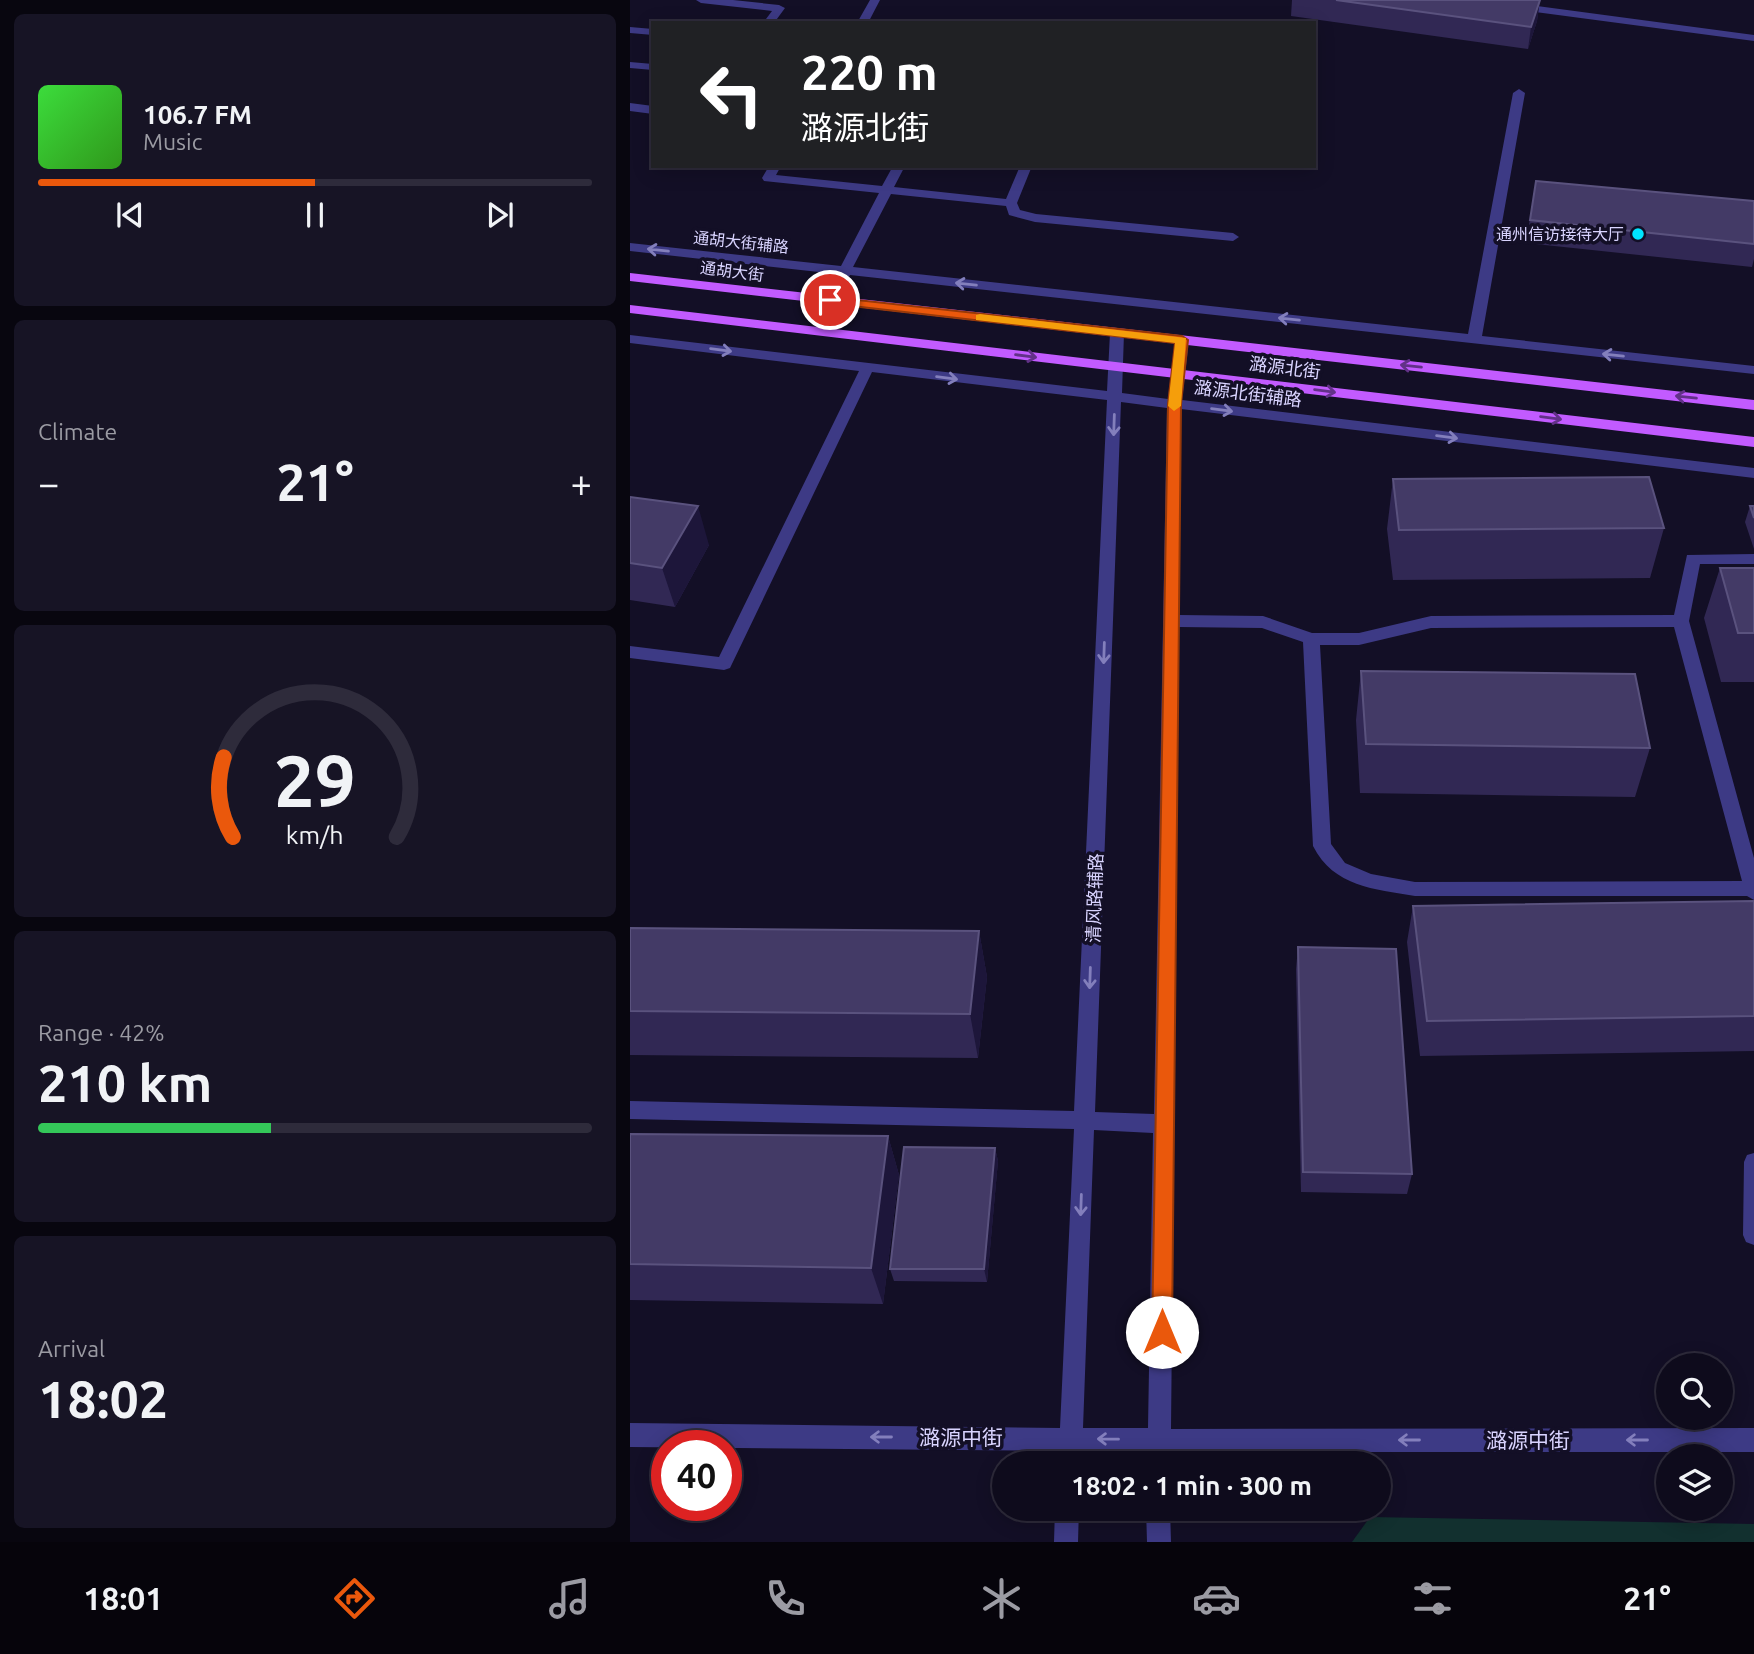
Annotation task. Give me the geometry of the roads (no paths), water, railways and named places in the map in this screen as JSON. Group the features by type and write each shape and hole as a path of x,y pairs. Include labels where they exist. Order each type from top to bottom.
{"main road":[{"name":"通胡大街","path":"630,277 830,300"},
{"name":"潞源北街","path":"830,300 1754,405"},
{"name":"潞源北街","path":"630,309 1754,442"}],"street":[{"path":"701,0 779,8 769,21"},
{"path":"863,21 876,0"},
{"path":"1467,0 1754,38"},
{"path":"630,30 651,32"},
{"path":"630,65 651,67"},
{"path":"1474,340 1519,93"},
{"path":"630,107 651,110"},
{"path":"774,168 768,178 1010,203"},
{"path":"830,300 898,168"},
{"path":"1025,168 1010,203 1014,212 1035,218 1233,237"},
{"name":"通胡大街辅路","path":"630,247 847,271"},
{"path":"847,271 1754,370"},
{"name":"清风路辅路","path":"1070,1451 1117,333"},
{"name":"潞源北街辅路","path":"630,340 1754,473"},
{"path":"1160,1451 1174,404 1182,340"},
{"path":"630,652 724,664 867,368"},
{"path":"1311,639 1322,846 1339,868 1369,881 1415,889 1753,890 1718,751 1681,621 1693,559 1754,559"},
{"path":"1171,621 1263,622 1311,639 1359,639 1431,622 1681,621"},
{"path":"630,1110 1085,1119 1165,1124"},
{"path":"1754,1162 1754,1235"},
{"name":"潞源中街","path":"630,1435 1754,1440"},
{"path":"1066,1542 1067,1521"},
{"path":"1158,1521 1159,1542"}],"place":[{"name":"通州信访接待大厅","path":"1638,234"}]}
